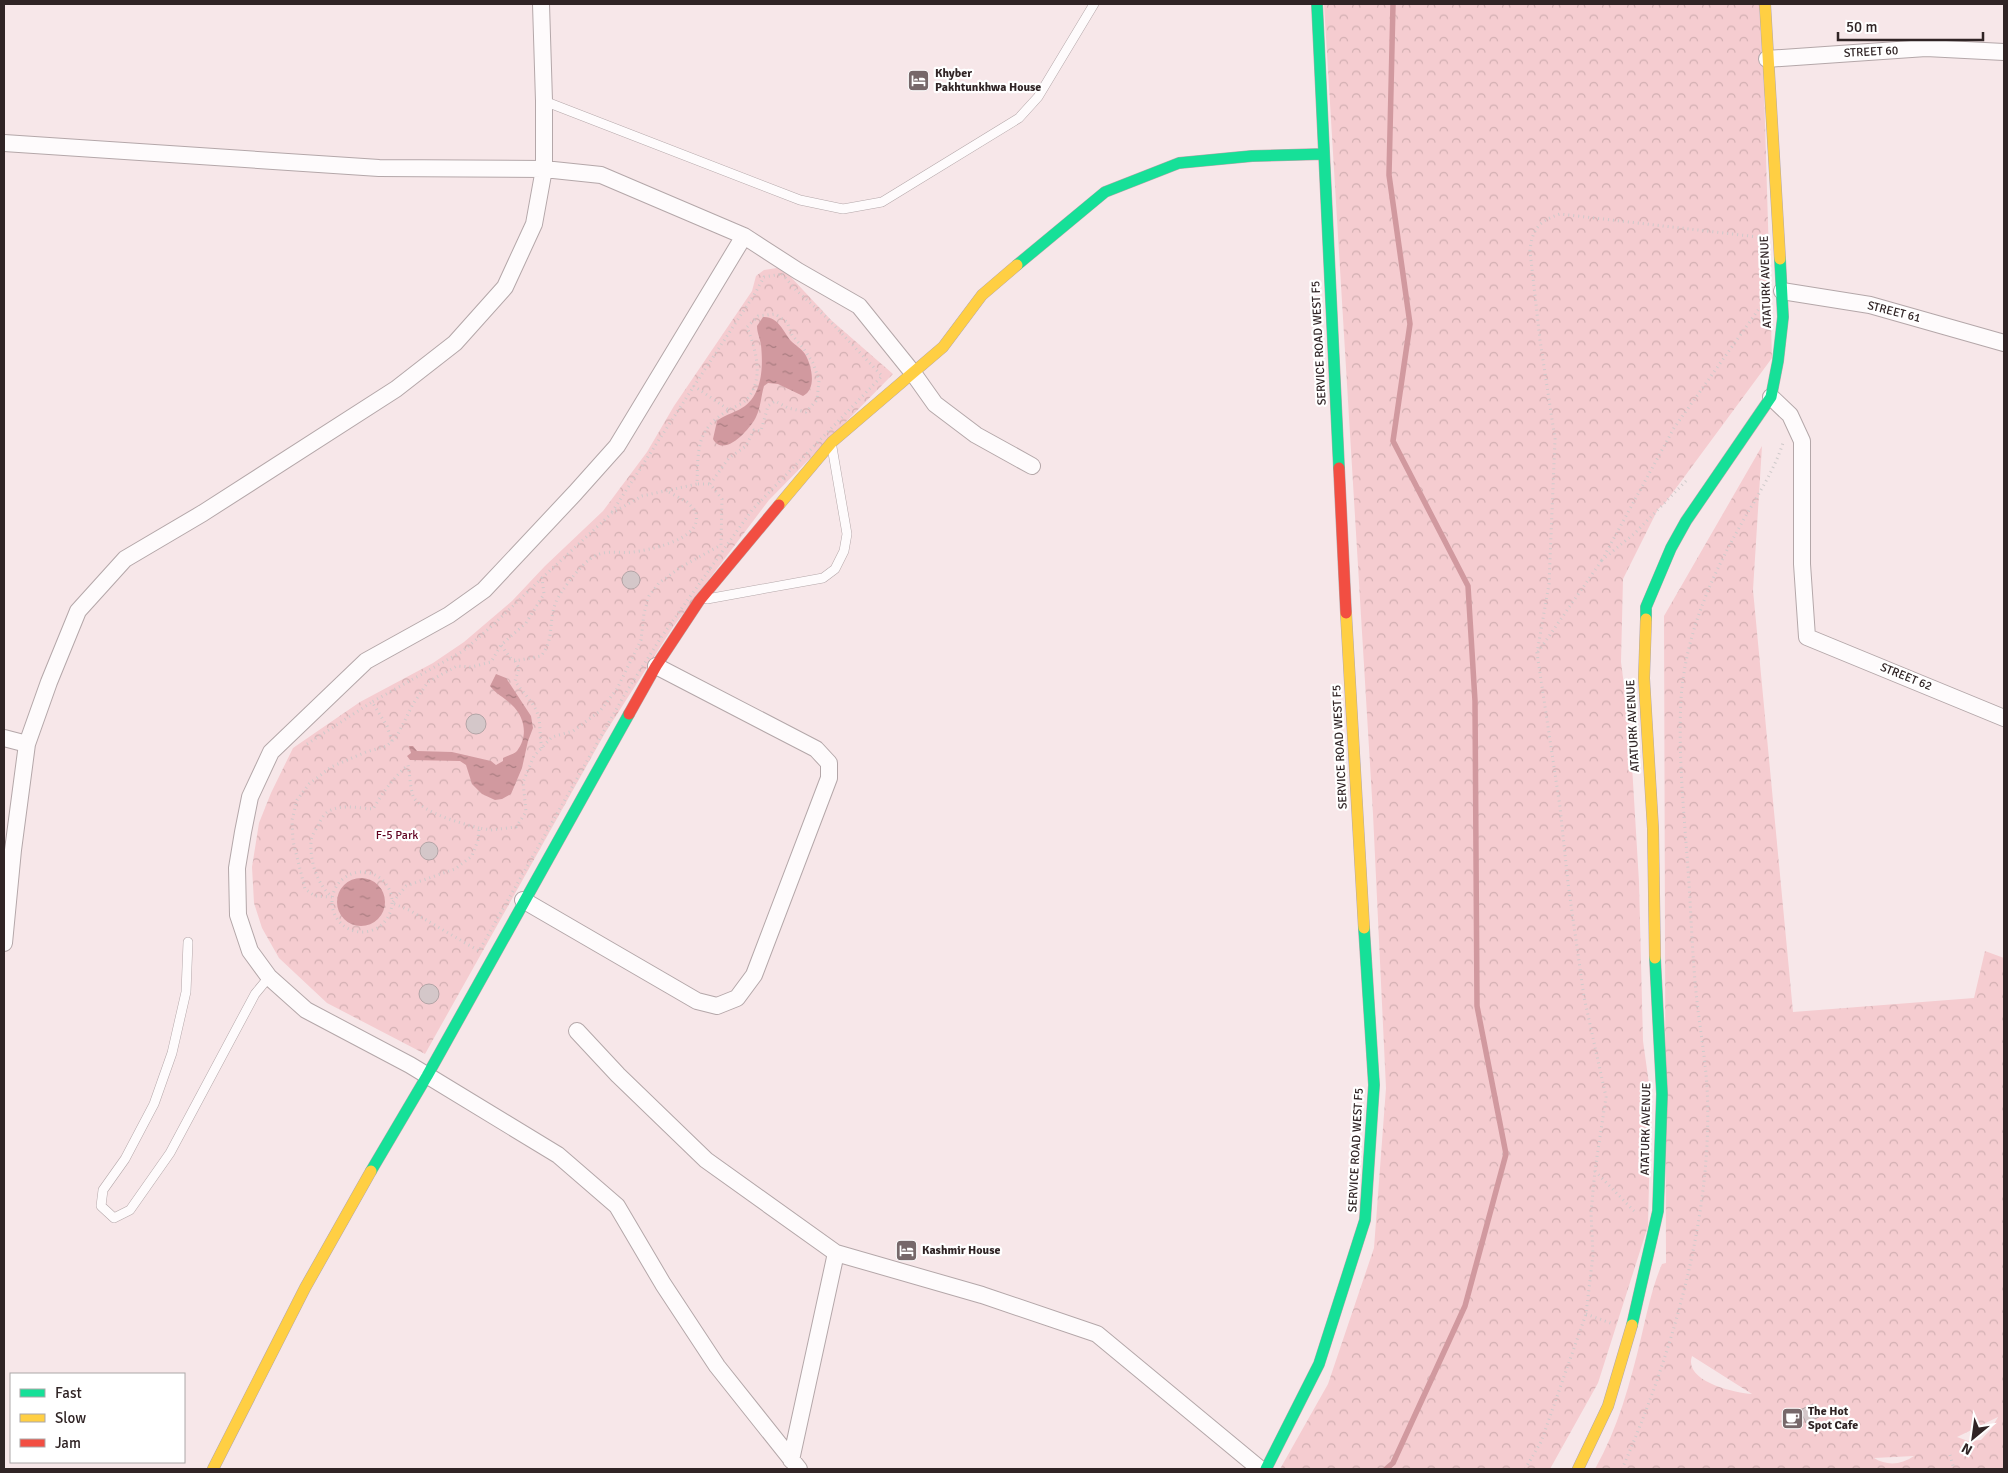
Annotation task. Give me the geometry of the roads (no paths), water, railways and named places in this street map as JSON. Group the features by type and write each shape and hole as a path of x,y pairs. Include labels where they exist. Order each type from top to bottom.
{"street":[{"path":"4,943 13,850 27,744 49,682 78,611 125,559 203,513 396,389 455,343 505,287 534,224 544,169 544,101 540,4"},
{"name":"SERVICE ROAD WEST F5","path":"1266,1469 1319,1364 1365,1220 1374,1085 1347,640 1317,4"},
{"name":"ATATURK AVENUE","path":"1578,1469 1608,1406 1630,1335 1658,1211 1662,1094 1655,972 1653,829 1644,678 1646,607 1671,548 1686,521 1771,397 1778,361 1783,317 1765,4"},
{"name":"STREET 60","path":"1767,59 1827,53 1926,48 2004,52"},
{"path":"4,144 379,168 544,169 601,175 744,236 798,271 859,306 913,373 935,404 976,435 1032,466"},
{"path":"213,1469 305,1288 427,1076 523,900 656,666 699,601 832,442 943,347 982,294 1105,192 1179,163 1252,156 1324,154"},
{"path":"744,236 617,446 574,493 484,590 449,615 366,661 271,752 250,797 237,868 238,915 250,951 269,977 306,1010 427,1076 558,1155 617,1206 663,1284 717,1366 795,1465"},
{"name":"STREET 61","path":"1782,291 1870,305 2004,343"},
{"name":"STREET 62","path":"1771,397 1792,419 1802,440 1802,564 1807,637 2004,718"},
{"path":"523,900 697,1001 717,1006 737,998 754,975 829,778 829,763 816,748 656,666"},
{"path":"4,738 27,744"},
{"path":"577,1031 618,1075 706,1160 836,1253 982,1295 1097,1334 1260,1469"},
{"path":"795,1465 836,1253"}],"lane":[{"path":"544,101 800,200 843,209 851,208 882,202 1019,118 1038,97 1094,4"},
{"path":"699,601 824,578 836,569 844,551 847,534 832,442"},
{"path":"188,942 186,992 172,1053 154,1104 124,1159 103,1190 100,1206 114,1218 130,1210 170,1153 255,994 269,977"}],"water":[{"path":"763,317 773,319 791,341 805,354 810,365 812,383 807,393 803,396 778,384 768,383 764,386 758,413 749,428 737,440 724,446 718,444 713,439 717,421 745,406 751,400 758,386 762,361 757,326"},
{"path":"496,674 506,678 531,716 533,728 522,768 511,794 502,799 495,800 482,794 472,784 466,765 460,761 410,760 407,756 411,753 409,746 413,746 417,751 452,752 491,761 496,765 503,761 503,758 517,751 523,740 523,723 514,707 490,686"},
{"path":"361,878 370,880 378,885 383,893 385,902 383,911 378,919 370,924 361,926 352,924 344,919 339,911 337,902 339,893 344,885 352,880"}],"waterway":[{"path":"1386,1469 1393,1463 1465,1306 1506,1154 1477,1006 1475,701 1468,586 1393,441 1410,324 1389,175 1393,4"}],"place":[{"name":"Khyber Pakhtunkhwa House","path":"919,80"},
{"name":"Kashmir House","path":"906,1250"},
{"name":"The Hot Spot Cafe","path":"1792,1418"}],"park label":[{"name":"F-5 Park","path":"397,835"}]}
